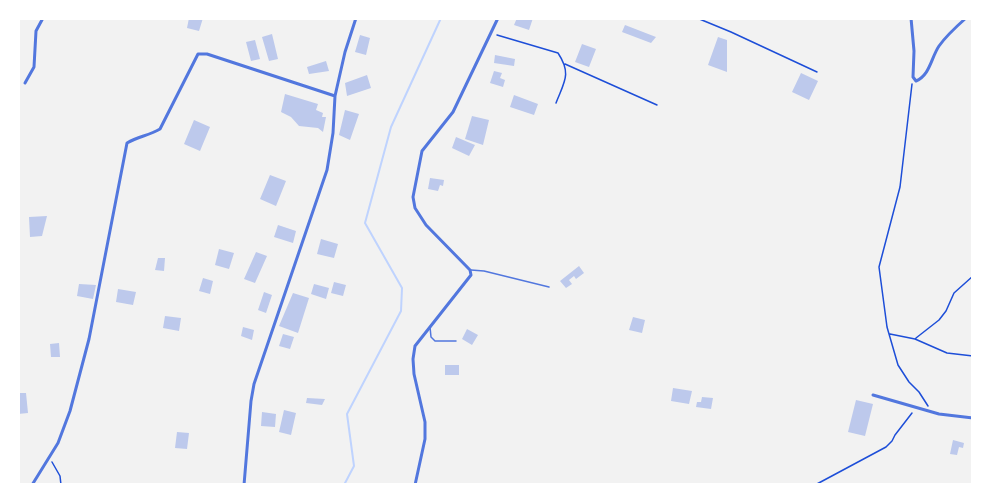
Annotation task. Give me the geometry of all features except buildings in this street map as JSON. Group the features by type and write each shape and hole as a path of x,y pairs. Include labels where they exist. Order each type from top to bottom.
{"street":[{"path":"25,83 34,67 36,31 43,18"},
{"path":"244,485 250,401 254,384 327,170 333,133 335,96 356,18"},
{"path":"415,485 425,422 414,374 415,346 471,275 470,270 426,225 415,208 413,197 422,151 453,112 498,18"},
{"path":"911,18 914,51 913,77 916,81 927,72 939,46 966,18"},
{"path":"32,485 58,444 70,411 89,339 127,143 160,129 198,54 207,54 335,96"},
{"path":"873,395 932,411 973,418"}],"lane":[{"path":"470,270 484,271 549,287"},
{"path":"430,327 431,336 435,341 456,340"}],"path":[{"path":"697,18 817,72"},
{"path":"490,33 558,53 565,63 657,105"},
{"path":"556,103 566,78 565,63"},
{"path":"913,77 900,187 879,267 883,305 898,365 932,411"},
{"path":"915,339 939,320 954,293 973,276"},
{"path":"889,334 915,339 947,352 973,356"},
{"path":"815,485 886,447 911,416 915,407"},
{"path":"50,458 60,476 61,485"}],"waterway":[{"path":"344,485 354,466 347,414 401,311 402,288 365,223 391,127 441,18"}]}
